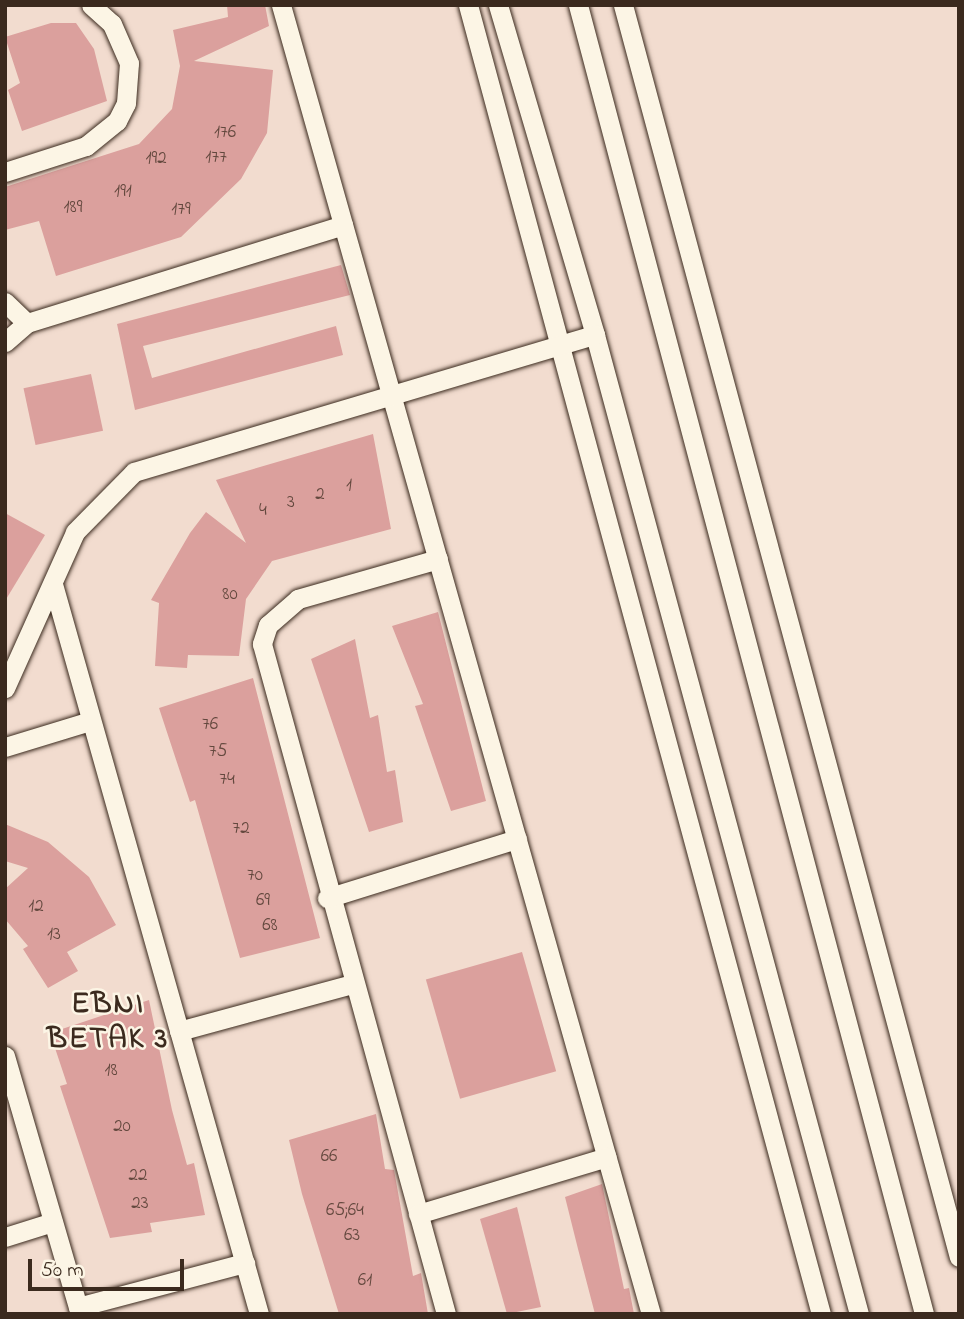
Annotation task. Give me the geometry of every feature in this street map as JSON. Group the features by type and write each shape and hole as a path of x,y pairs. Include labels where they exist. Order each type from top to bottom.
{"street":[{"path":"5,172 86,146 117,121 126,103 129,62 112,23 91,5"},
{"path":"281,5 651,1314"},
{"path":"468,5 821,1314"},
{"path":"498,5 595,335 859,1314"},
{"path":"578,5 924,1314"},
{"path":"623,5 959,1257"},
{"path":"5,342 27,323 343,225"},
{"path":"5,302 27,323"},
{"path":"5,688 86,516 134,472 595,335"},
{"path":"438,559 298,599 268,625 262,644 327,898 446,1314"},
{"path":"53,584 259,1314"},
{"path":"5,747 90,721"},
{"path":"327,898 517,839"},
{"path":"179,1031 352,984"},
{"path":"5,1056 9,1080 79,1310 245,1263"},
{"path":"418,1214 607,1157"},
{"path":"5,1237 53,1222"}],"building":[{"path":"227,5 265,5 269,26 194,61 273,70 267,133 241,179 181,237 56,276 39,221 5,230 5,187 139,144 172,109 180,66 173,30 228,17"},
{"path":"51,23 76,23 94,49 107,101 22,131 8,90 20,83 5,37"},
{"path":"341,265 350,295 143,346 152,378 336,326 343,355 135,410 117,324"},
{"path":"91,374 103,431 36,445 24,388"},
{"path":"373,434 391,529 272,561 246,599 239,656 188,655 187,668 155,666 159,603 151,600 190,533 206,512 246,543 216,480"},
{"path":"5,513 45,535 5,601"},
{"path":"438,612 486,801 451,811 415,706 423,704 392,626"},
{"path":"355,639 370,718 378,715 387,772 395,770 403,822 369,832 311,659"},
{"path":"253,678 320,938 240,958 195,800 190,802 159,708"},
{"path":"5,824 48,842 89,877 116,925 67,952 78,971 48,988 23,949 28,946 5,919 5,889 28,868 5,861"},
{"path":"522,952 556,1071 460,1099 426,980"},
{"path":"149,1000 172,1110 187,1165 194,1163 205,1215 150,1223 152,1232 110,1238 60,1086 67,1084 50,1033"},
{"path":"376,1114 385,1169 394,1170 413,1276 421,1273 428,1314 339,1314 302,1194 289,1140"},
{"path":"602,1184 624,1289 629,1288 634,1314 595,1314 565,1197"},
{"path":"517,1207 541,1307 507,1314 480,1219"}],"district":[{"name":"EBNI BETAK 3","path":"108,1022"}]}
